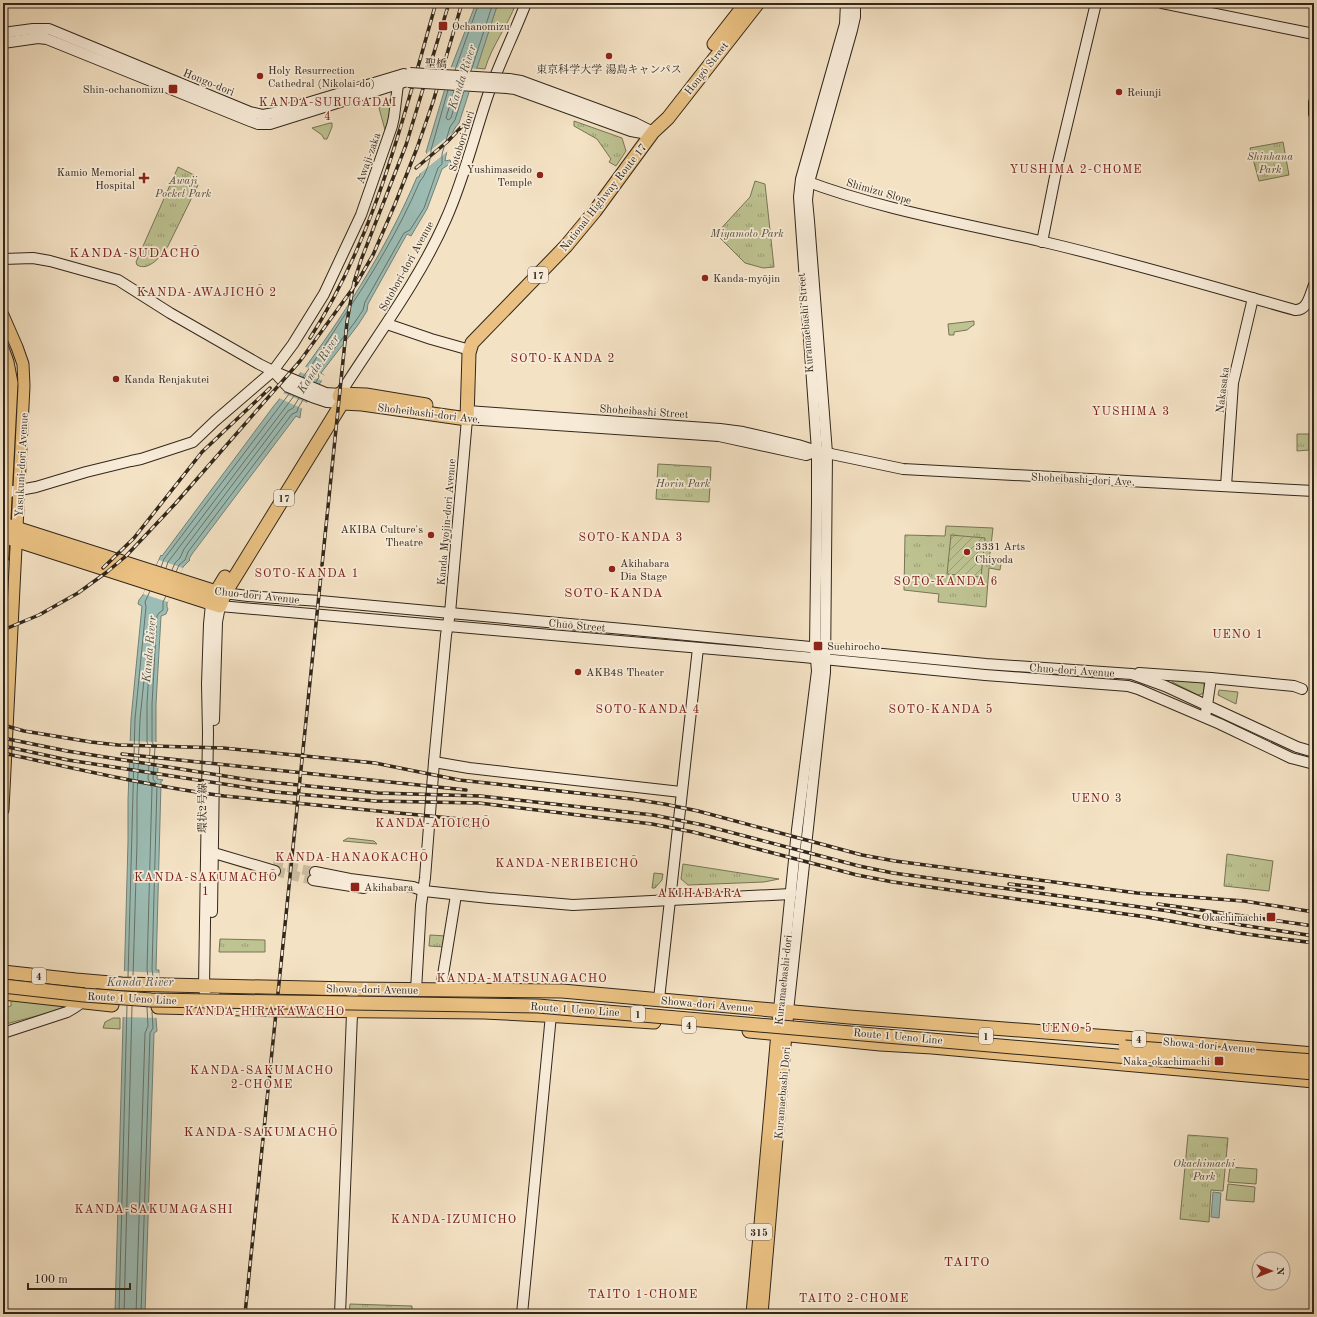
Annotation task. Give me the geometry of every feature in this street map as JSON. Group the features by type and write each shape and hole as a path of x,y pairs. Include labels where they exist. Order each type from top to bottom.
{"highway":[{"name":"Hongō Street","path":"653,132 660,112 746,3"},
{"name":"Hongō Street","path":"653,132 668,118 758,3"},
{"name":"National Highway Route 17","path":"470,350 472,343 551,262 576,234 653,132"},
{"path":"467,415 470,350"},
{"name":"Shoheibashi-dori Ave.","path":"341,399 362,404 467,415"},
{"name":"17","path":"218,599 341,399"},
{"name":"Chuo-dori Avenue","path":"4,530 218,599"},
{"name":"Showa-dori Avenue","path":"3,972 76,980 122,984 159,985 206,990 281,987 562,992 1314,1054"},
{"name":"Route 1 Ueno Line","path":"3,978 85,987 151,992 538,998 578,1000 1058,1042 1314,1061"},
{"name":"Route 1 Ueno Line","path":"3,986 91,996 151,1000 538,1006 1314,1073"},
{"path":"281,987 295,997 343,997 353,1011"},
{"name":"Showa-dori Avenue","path":"3,993 66,1006 83,1002 158,1007 206,990"},
{"name":"Showa-dori Avenue","path":"206,990 220,1009 484,1012 551,1015 668,1023 880,1044 932,1047 1314,1081"},
{"name":"Showa-dori Avenue","path":"963,1033 973,1044 1011,1048 1017,1055"},
{"path":"1271,1069 1314,1069"}],"main road":[{"name":"Yasukuni-dori Avenue","path":"3,315 23,364 24,386 18,535 3,810"},
{"name":"Yasukuni-dori Avenue","path":"3,348 8,362 12,383 5,492 3,557"},
{"name":"Kuramaebashi-dori","path":"752,1314 784,1010"},
{"name":"Kuramaebashi Dori","path":"762,1314 782,1034"}],"street":[{"name":"Sotobori-dori Avenue","path":"341,399 377,336 387,324 424,261 446,219 460,182 488,96 526,3"},
{"name":"Kuramaebashi Street","path":"805,181 845,24 846,3"},
{"name":"Kuramaebashi Street","path":"820,647 818,503 822,452 814,398 799,196 852,30 855,17 855,3"},
{"path":"1042,242 1058,162 1096,3"},
{"path":"1162,3 1314,34"},
{"name":"Hongo-dori","path":"3,33 33,29 48,29 260,115 274,113 403,79"},
{"name":"Hongo-dori","path":"3,43 38,38 47,39 250,121 264,124 270,124 403,79"},
{"name":"聖橋","path":"403,79 508,83 516,89 631,131 642,133 653,132"},
{"name":"Awaji-zaka","path":"5,492 36,487 86,472 141,459 193,442 273,371 315,311 348,246 361,215 392,126 403,79"},
{"path":"1314,102 1314,114"},
{"name":"Shimizu Slope","path":"805,181 865,201 1042,242 1298,310 1303,309 1314,285"},
{"path":"3,259 33,258 50,261 118,280 170,313 273,371 291,383 314,393 321,401 341,399"},
{"name":"Nakasaka","path":"1226,486 1232,383 1253,298"},
{"path":"387,324 470,350"},
{"name":"Shoheibashi-dori Ave.","path":"467,415 719,436 806,454 822,452"},
{"name":"Kanda Myojin-dori Avenue","path":"416,990 421,910 424,891 434,762 446,635 450,613 467,415"},
{"path":"822,452 896,468 919,471 1314,491"},
{"name":"Chuo-dori Avenue","path":"218,599 450,613"},
{"name":"Chuo-dori Avenue","path":"218,599 448,626"},
{"name":"環状2号線","path":"206,990 218,599"},
{"name":"Chūō Street","path":"450,613 820,647"},
{"name":"Chūō Street","path":"448,626 820,658"},
{"name":"Chuo-dori Avenue","path":"820,647 986,664 1132,674 1165,686 1297,747 1314,752"},
{"name":"Kuramaebashi-dori","path":"784,1010 791,894 797,830 817,671 820,658 820,647"},
{"path":"659,999 698,648"},
{"name":"Chuo-dori Avenue","path":"820,658 985,676 1128,686 1205,718 1291,758 1314,764"},
{"name":"Kuramaebashi-dori","path":"784,1010 825,672 820,658"},
{"path":"1132,674 1143,673 1210,678 1294,686 1302,689"},
{"path":"1205,718 1210,678"},
{"path":"434,762 469,768 681,792"},
{"path":"211,849 274,867"},
{"path":"314,876 330,884 412,894 424,891 574,905 622,904 791,894"},
{"path":"442,990 456,895"},
{"path":"83,1002 90,991 93,981"},
{"path":"340,1314 353,989"},
{"path":"206,990 240,998 269,1010"},
{"path":"3,1033 66,1006"},
{"path":"522,1314 551,1015"}],"green space":[{"path":"498,3 516,3 485,69 476,68"},
{"path":"386,100 391,100 389,117 385,130 379,108"},
{"path":"574,121 622,138 626,151 616,166 609,162 611,159 597,139 574,126"},
{"path":"332,123 332,127 327,139 324,139 322,135 312,128"},
{"name":"Shinhana Park","path":"1283,142 1289,175 1259,181 1250,148"},
{"name":"Awaji Pocket Park","path":"178,167 194,175 194,180 198,185 168,246 155,262 142,267 137,265 136,262"},
{"name":"Miyamoto Park","path":"755,181 765,184 774,267 763,268 745,263 716,234 750,197"},
{"path":"974,321 974,325 967,330 954,332 954,335 949,335 948,324"},
{"path":"1297,434 1309,434 1309,450 1297,451"},
{"name":"Horin Park","path":"658,464 711,467 709,502 656,499"},
{"path":"946,526 993,528 989,562 1001,563 1000,570 989,568 986,607 938,602 939,594 904,590 905,535 945,536"},
{"path":"951,535 985,538 981,577 947,574"},
{"path":"1173,680 1204,683 1204,691 1202,694 1198,695 1172,682"},
{"path":"1219,690 1238,692 1236,704 1218,695"},
{"path":"348,838 374,841 377,844 343,841"},
{"path":"1227,854 1273,861 1269,891 1224,886"},
{"path":"683,864 779,879 764,882 688,885 681,879"},
{"path":"654,873 663,874 662,880 655,888 652,888"},
{"path":"430,935 446,936 445,947 429,946"},
{"path":"220,939 265,940 265,952 219,952"},
{"path":"11,1000 64,1007 6,1024 3,1020 4,1010 11,1006"},
{"path":"113,1018 120,1018 120,1029 103,1028 105,1022"},
{"name":"Okachimachi Park","path":"1188,1135 1228,1138 1223,1191 1211,1190 1209,1222 1180,1219"},
{"path":"1230,1167 1257,1169 1256,1184 1228,1182"},
{"path":"1228,1184 1255,1187 1254,1202 1226,1200"},
{"path":"350,1304 412,1306 412,1314 349,1314"}],"water":[{"name":"Kanda River","path":"476,3 498,3 459,123 453,131 449,141 445,161 450,160 451,163 442,169 427,209 411,236 407,234 368,304 367,311 321,373 325,376 301,410 300,418 296,416 192,554 189,559 190,560 183,567 167,603 168,609 166,614 161,616 156,704 156,742 160,743 157,779 163,780 161,781 156,970 159,970 156,1019 157,1031 154,1033 145,1314 115,1314 128,800 131,719 142,606 138,604 139,600 143,595 161,555 162,556 273,407 307,365 368,274 394,226 417,177 419,177 452,65"},
{"path":"1213,1192 1221,1193 1219,1218 1211,1217"}],"pier":[{"path":"449,67 478,69 471,92 442,90"},
{"path":"455,131 448,151 418,175 426,154"},
{"path":"304,366 326,376 323,381 300,372"},
{"path":"283,393 307,403 303,409 279,398"},
{"path":"159,560 183,568 168,602 143,594"},
{"path":"128,741 161,742 159,768 127,762"},
{"path":"123,971 159,973 158,1018 122,1017"}],"tunnel":[{"path":"273,864 315,872"},
{"path":"275,871 313,880"}],"railway":[{"path":"310,338 333,299 353,259 370,218 399,133 436,3"},
{"path":"245,1314 347,322 354,282 361,260 406,145 449,3"},
{"path":"3,630 39,615 78,593 126,556 175,504 300,361 356,284 373,255 417,148 433,102 462,3"},
{"path":"416,168 447,142 469,119"},
{"path":"103,568 134,538 202,452 270,388"},
{"path":"3,725 24,731 91,742 118,745 223,748 375,763 459,780 632,799 698,811 862,855 895,861 1137,893 1244,901 1314,912"},
{"path":"3,738 67,751 250,780 378,793 480,796 653,815 703,825 859,866 893,873 1169,911 1241,925 1314,936"},
{"path":"3,746 68,760 275,792 375,801 479,803 652,824 693,832 857,875 893,882 1147,917 1239,933 1314,943"},
{"path":"3,753 141,782 224,796 481,821"},
{"path":"122,754 466,790"},
{"path":"458,825 480,827"},
{"path":"1009,884 1043,888"},
{"path":"1158,904 1314,926"}],"place":[{"name":"Ochanomizu","path":"443,26"},
{"name":"東京科学大学 湯島キャンパス","path":"609,56"},
{"name":"Holy Resurrection Cathedral (Nikolai-do)","path":"260,76"},
{"name":"Shin-ochanomizu","path":"173,89"},
{"name":"Reiunji","path":"1119,92"},
{"name":"Yushimaseido Temple","path":"540,175"},
{"name":"Kamio Memorial Hospital","path":"144,178"},
{"name":"Kanda-myōjin","path":"705,278"},
{"name":"Kanda Renjakutei","path":"116,379"},
{"name":"AKIBA Culture's Theatre","path":"431,535"},
{"name":"3331 Arts Chiyoda","path":"967,552"},
{"name":"Akihabara Dia Stage","path":"612,569"},
{"name":"Suehirocho","path":"818,646"},
{"name":"AKB48 Theater","path":"578,672"},
{"name":"Akihabara","path":"355,887"},
{"name":"Okachimachi","path":"1271,917"},
{"name":"Naka-okachimachi","path":"1219,1061"}],"district":[{"name":"KANDA-SURUGADAI 4","path":"328,109"},
{"name":"YUSHIMA 2-CHOME","path":"1076,169"},
{"name":"KANDA-SUDACHŌ","path":"135,252"},
{"name":"KANDA-AWAJICHŌ 2","path":"207,292"},
{"name":"SOTO-KANDA 2","path":"563,358"},
{"name":"YUSHIMA 3","path":"1131,411"},
{"name":"SOTO-KANDA 3","path":"631,537"},
{"name":"SOTO-KANDA 1","path":"307,573"},
{"name":"SOTO-KANDA 6","path":"946,581"},
{"name":"SOTO-KANDA","path":"614,592"},
{"name":"UENO 1","path":"1238,634"},
{"name":"SOTO-KANDA 4","path":"648,709"},
{"name":"SOTO-KANDA 5","path":"941,709"},
{"name":"UENO 3","path":"1097,798"},
{"name":"KANDA-AIOICHŌ","path":"433,823"},
{"name":"KANDA-HANAOKACHŌ","path":"352,857"},
{"name":"KANDA-NERIBEICHŌ","path":"567,863"},
{"name":"KANDA-SAKUMACHŌ 1","path":"206,884"},
{"name":"AKIHABARA","path":"700,893"},
{"name":"KANDA-MATSUNAGACHO","path":"522,978"},
{"name":"KANDA-HIRAKAWACHO","path":"265,1011"},
{"name":"UENO 5","path":"1067,1028"},
{"name":"KANDA-SAKUMACHO 2-CHOME","path":"262,1077"},
{"name":"KANDA-SAKUMACHŌ","path":"261,1131"},
{"name":"KANDA-SAKUMAGASHI","path":"154,1209"},
{"name":"KANDA-IZUMICHO","path":"454,1219"},
{"name":"TAITO","path":"967,1261"},
{"name":"TAITO 1-CHOME","path":"643,1294"},
{"name":"TAITO 2-CHOME","path":"854,1298"}]}
